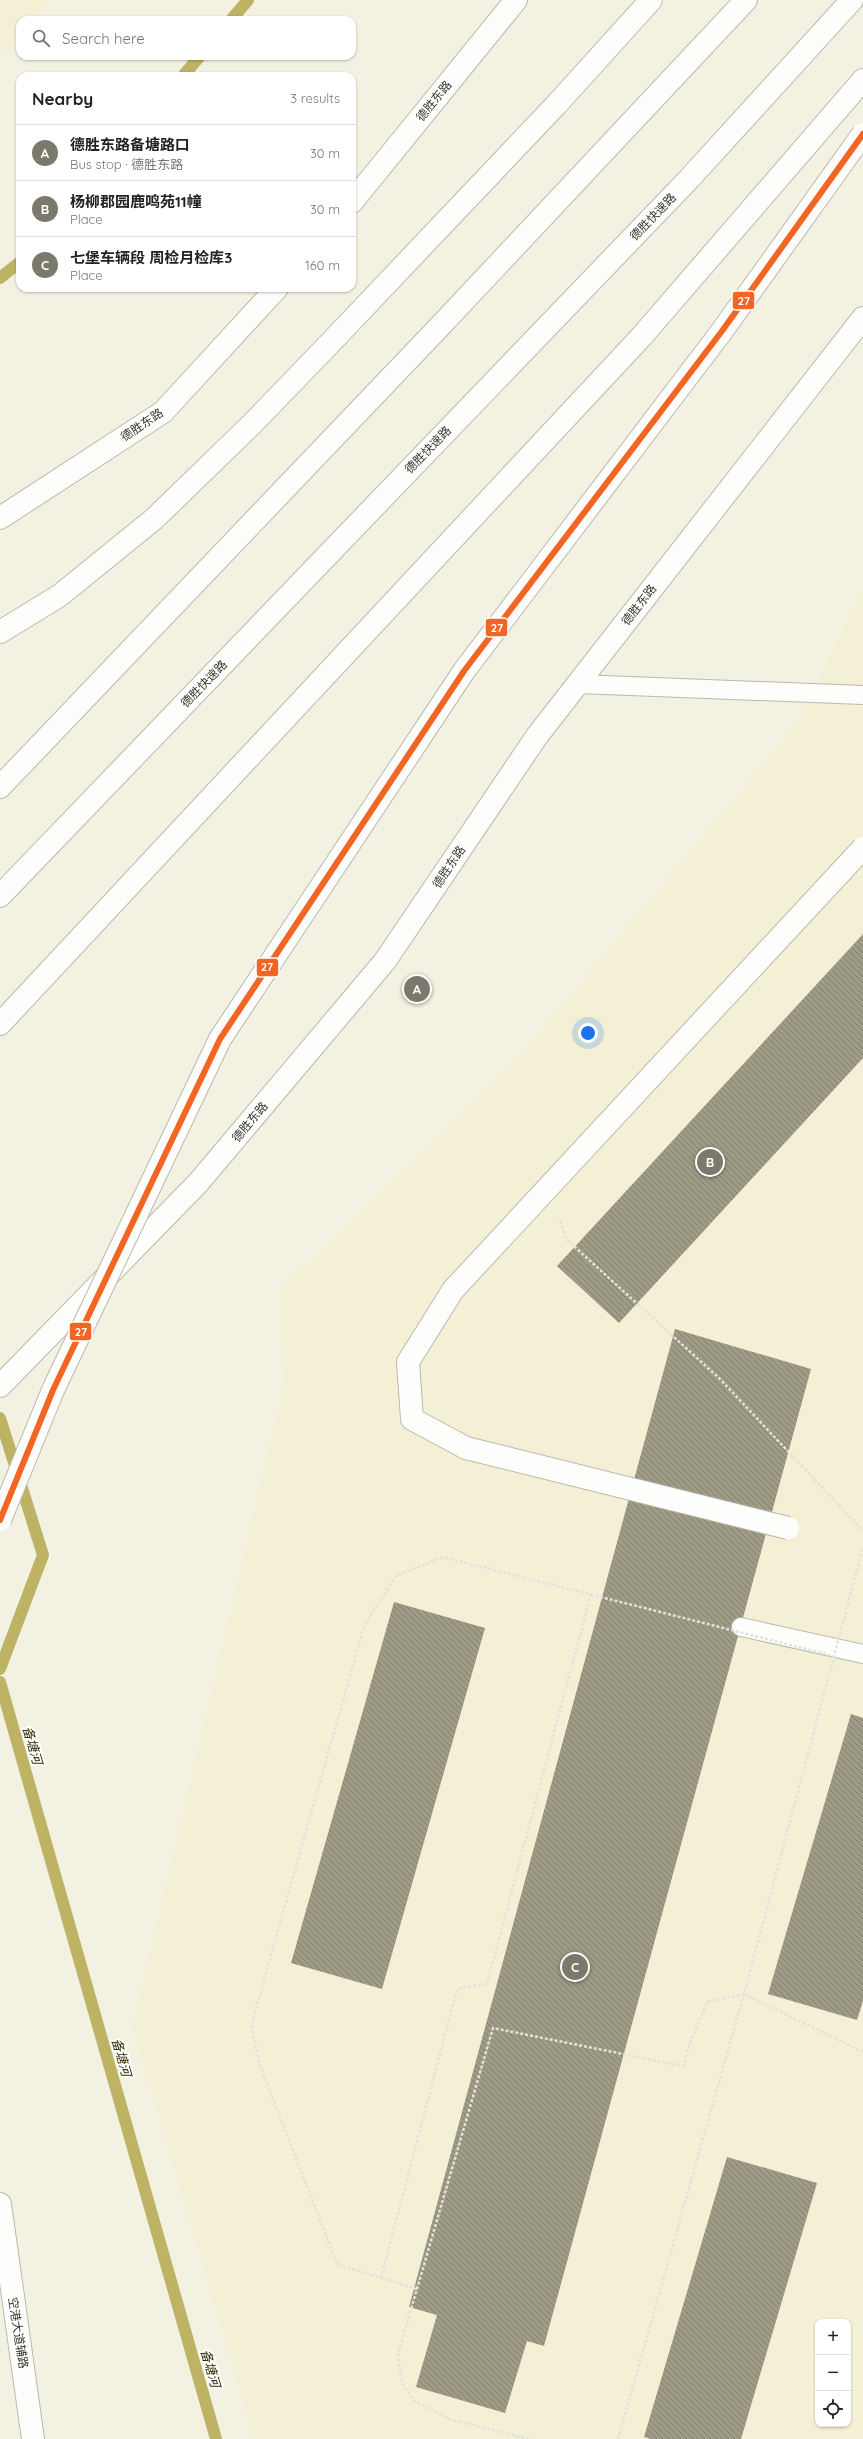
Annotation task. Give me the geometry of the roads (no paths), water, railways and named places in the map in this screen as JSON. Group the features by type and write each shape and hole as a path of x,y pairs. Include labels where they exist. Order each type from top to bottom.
{"main road":[{"name":"德胜东路","path":"356,197 516,0"},
{"path":"0,632 59,596 154,519 176,498 252,424 334,339 556,105 651,0"},
{"path":"0,787 443,323 746,0"},
{"name":"德胜快速路","path":"0,896 689,179 852,0"},
{"path":"0,1024 642,336 863,80"},
{"path":"0,1520 53,1390 220,1039 464,671 722,331 863,134"},
{"name":"德胜东路","path":"0,518 163,412 273,292"},
{"name":"德胜东路","path":"6,1380 198,1183 385,961 537,736 863,318"},
{"path":"788,1528 466,1448 412,1419 408,1362 453,1290 863,848"},
{"name":"空港大道辅路","path":"0,2204 34,2439"}],"lane":[{"path":"578,684 863,695"},
{"path":"741,1627 863,1654"}],"waterway":[{"path":"234,16 248,0"},
{"path":"186,72 197,60"},
{"path":"0,278 16,265"},
{"name":"备塘河","path":"0,1418 43,1555 0,1669"},
{"name":"备塘河","path":"0,1682 216,2439"}],"place":[{"name":"德胜东路备塘路口","path":"417,989"},
{"name":"杨柳郡园鹿鸣苑11幢","path":"710,1162"},
{"name":"七堡车辆段 周检月检库3","path":"575,1967"}]}
